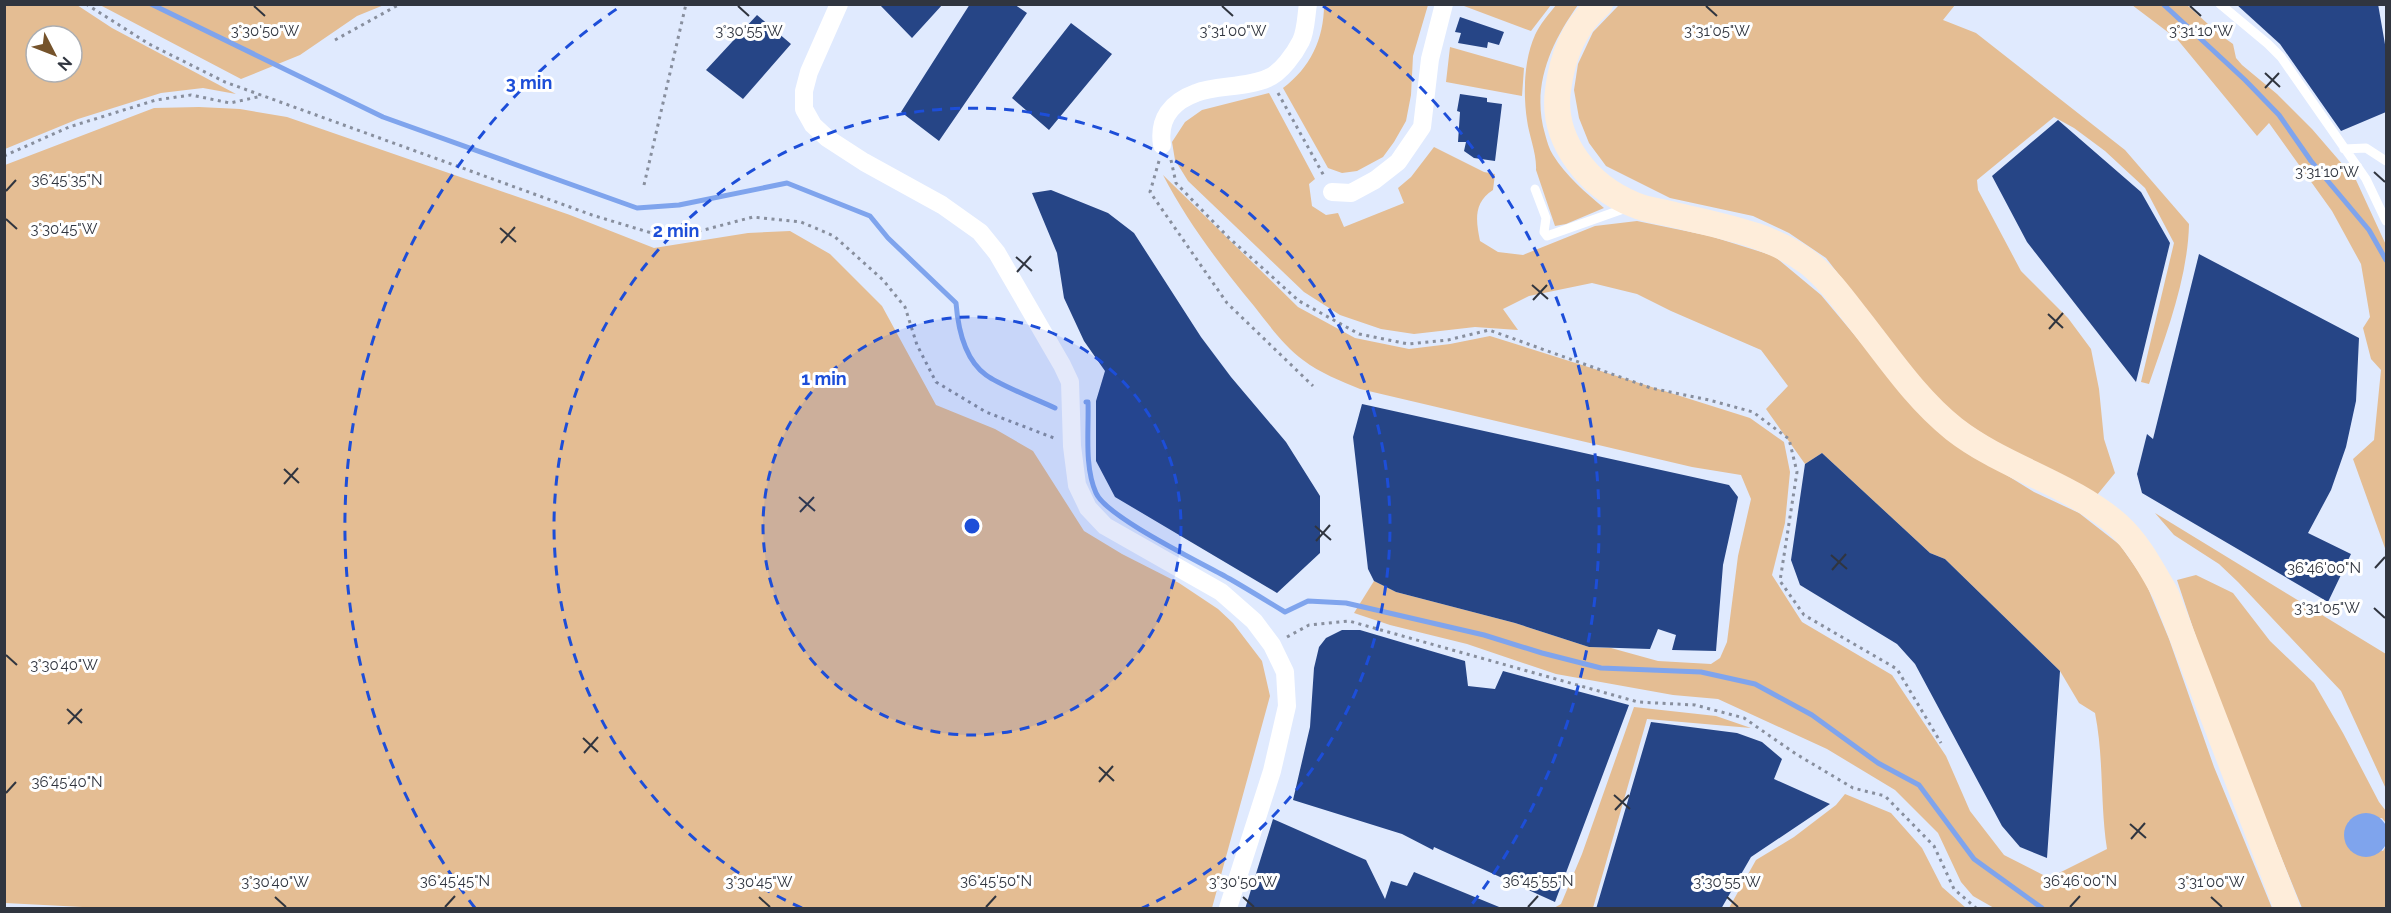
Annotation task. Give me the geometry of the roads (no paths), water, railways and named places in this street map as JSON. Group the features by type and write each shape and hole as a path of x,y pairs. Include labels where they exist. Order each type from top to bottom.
{"street":[{"path":"839,4 809,72 804,91 804,109 813,125 827,138 864,162 962,218 980,232 992,246 1070,382 1072,446 1077,485 1088,508 1105,526 1221,592 1254,621 1272,645 1285,672 1287,706 1272,771 1228,909"},
{"path":"1162,145 1160,131 1168,111 1196,93 1269,78 1287,63 1302,40 1308,4"},
{"path":"1332,192 1351,193 1375,180 1398,162 1422,127 1430,59 1444,4"},
{"path":"1600,4 1576,33 1562,65 1557,100 1562,135 1579,166 1601,186 1634,205 1756,235 1782,246 1810,265 1835,289 1919,396 1954,429 1991,453 2085,502 2119,526 2145,557 2166,594 2287,909"}],"lane":[{"path":"2220,4 2281,57 2366,179 2386,221"},
{"path":"2344,150 2366,148 2386,161"},
{"path":"1535,189 1546,218 1544,231 1547,236 1634,205"}],"water":[{"path":"2366,813 2375,814 2382,819 2387,826 2387,844 2382,851 2375,856 2366,857 2357,856 2350,851 2345,844 2344,835 2345,826 2350,819 2357,814"}],"waterway":[{"path":"151,4 383,117 637,208 679,205 787,183 870,216 888,238 956,303 958,323 967,352 978,368 1000,384 1055,408"},
{"path":"2163,4 2279,115 2311,161 2369,230 2386,260"},
{"path":"1086,402 1088,402 1090,471 1096,493 1104,503 1136,527 1285,612 1308,601 1346,603 1484,635 1601,668 1701,672 1755,684 1812,715 1878,763 1919,785 1974,859 2042,908"}]}
